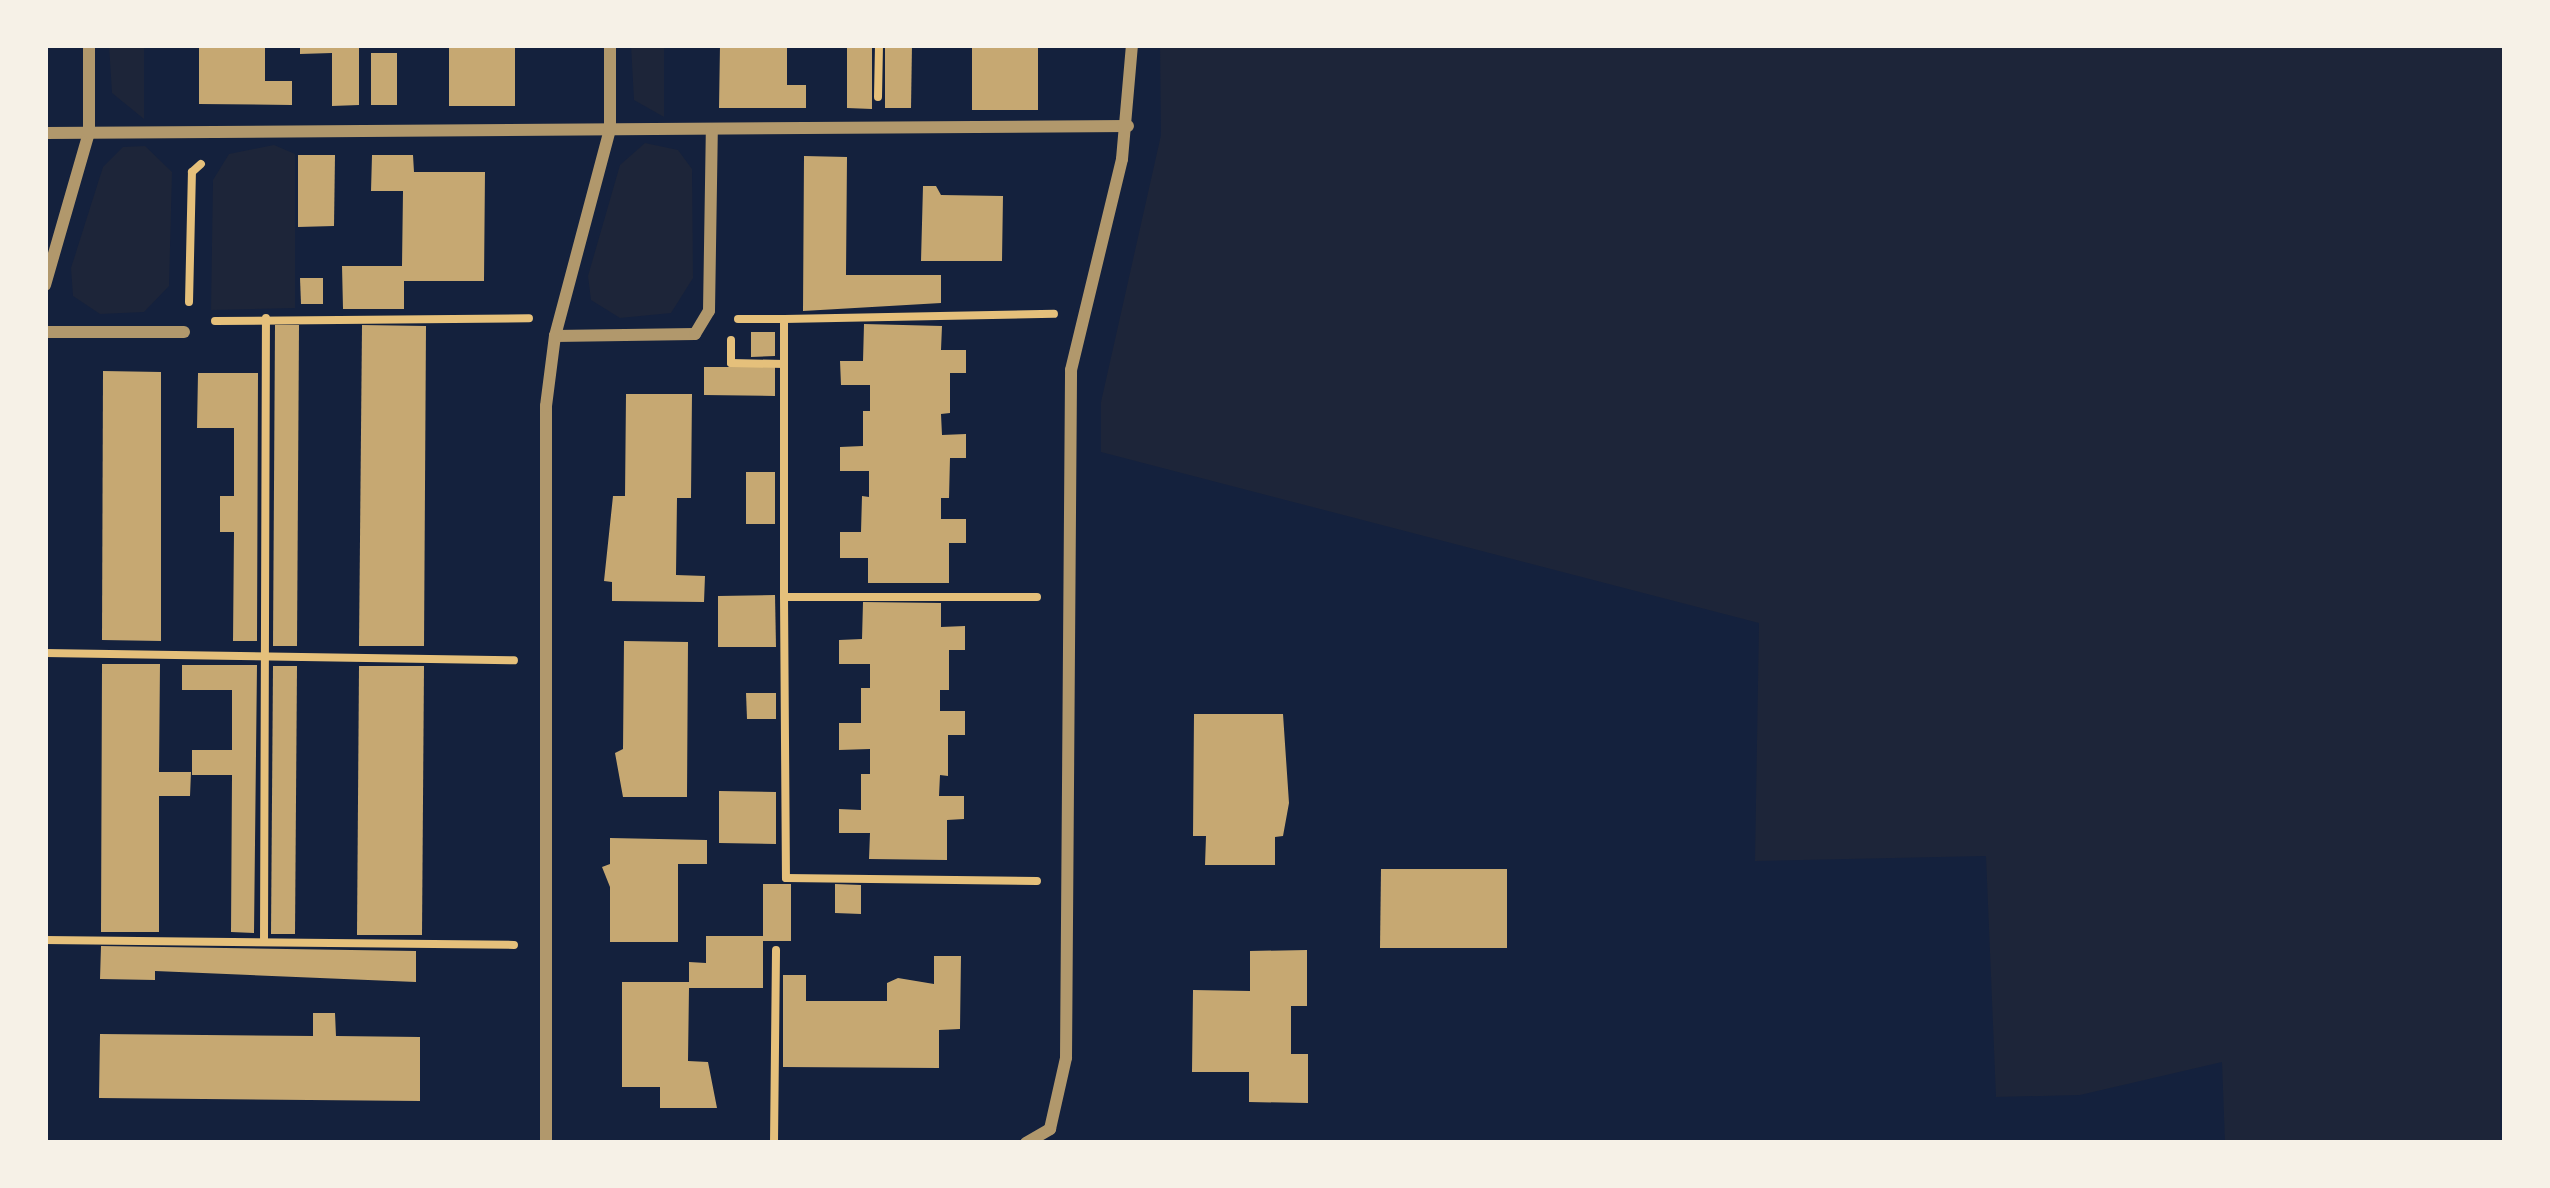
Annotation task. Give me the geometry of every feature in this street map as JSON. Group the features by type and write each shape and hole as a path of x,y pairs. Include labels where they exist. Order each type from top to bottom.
{"street":[{"path":"45,285 89,133 89,45"},
{"path":"546,1143 546,406 555,336 610,130 610,45"},
{"path":"1026,1143 1050,1129 1066,1058 1071,370 1128,126 1132,45"},
{"path":"45,133 1128,126"},
{"path":"555,336 695,334 709,311 712,129"},
{"path":"45,332 184,332"}],"path":[{"path":"878,128 879,45"},
{"path":"221,132 221,147 192,172 184,332 224,318 529,317 555,336"},
{"path":"1067,881 786,878 784,319 1082,313"},
{"path":"264,942 266,318"},
{"path":"732,319 731,363 784,364"},
{"path":"784,596 1069,597"},
{"path":"45,653 546,660"},
{"path":"45,940 546,946"},
{"path":"774,1143 776,950"}],"shaded area":[{"path":"109,45 144,45 144,119 112,93"},
{"path":"631,45 664,45 664,117 634,100"},
{"path":"1160,45 2505,45 2500,1143 2225,1143 2222,1062 2080,1095 1996,1097 1986,856 1755,861 1759,623 1101,452 1101,402 1161,135"},
{"path":"645,143 678,150 692,169 693,278 671,313 620,318 591,300 588,276 620,165"},
{"path":"274,145 295,154 295,308 211,310 213,180 229,154"},
{"path":"145,146 172,172 169,286 144,312 100,314 73,296 71,268 103,167 123,147"}],"building":[{"path":"199,45 265,45 265,81 292,81 292,105 199,104"},
{"path":"300,45 359,45 359,105 332,106 332,53 300,54"},
{"path":"449,45 515,45 515,106 449,106"},
{"path":"720,45 787,45 787,85 806,85 806,108 719,108"},
{"path":"847,45 872,45 872,109 847,108"},
{"path":"885,45 912,45 911,108 885,108"},
{"path":"972,45 1038,45 1038,110 972,110"},
{"path":"371,53 397,53 397,105 371,105"},
{"path":"298,155 335,155 334,226 298,227"},
{"path":"372,155 413,155 414,172 485,172 484,281 404,281 404,309 343,309 342,266 402,266 403,191 371,191"},
{"path":"804,156 847,157 846,275 941,275 941,303 803,311"},
{"path":"923,186 936,186 941,195 1003,196 1002,261 921,261"},
{"path":"300,278 323,278 323,304 301,304"},
{"path":"864,324 942,326 941,350 966,350 966,373 950,373 950,413 941,414 942,435 966,434 966,458 950,458 949,498 941,498 941,519 966,519 966,543 949,543 949,583 868,583 868,558 840,558 840,532 861,532 862,496 869,497 869,471 840,471 840,447 863,446 863,411 870,411 870,385 841,385 840,361 863,361"},
{"path":"275,325 299,325 297,646 273,646"},
{"path":"362,325 426,326 424,646 359,646"},
{"path":"751,332 775,332 775,356 751,357"},
{"path":"704,367 775,367 775,396 704,395"},
{"path":"103,371 161,372 161,641 102,640"},
{"path":"198,373 258,373 257,641 233,641 234,532 220,532 220,496 234,496 234,428 197,428"},
{"path":"626,394 692,394 691,498 677,498 676,575 705,576 704,602 612,601 612,582 604,581 613,496 625,496"},
{"path":"746,472 775,472 775,524 746,524"},
{"path":"775,595 776,647 718,647 718,596"},
{"path":"863,602 941,603 941,627 965,626 965,650 949,650 949,690 940,690 940,711 965,711 965,735 948,735 948,776 940,775 939,796 964,796 964,819 947,820 947,860 869,859 870,833 839,833 839,809 861,810 861,774 870,774 870,749 839,750 839,723 861,723 861,688 870,688 870,664 839,664 839,640 862,639"},
{"path":"624,641 688,642 687,797 623,797 615,753 623,749"},
{"path":"102,664 160,664 159,772 191,772 190,796 159,796 159,932 101,932"},
{"path":"182,665 257,665 254,933 231,932 232,775 192,775 192,750 232,750 232,690 182,690"},
{"path":"273,666 297,666 295,934 271,934"},
{"path":"359,666 424,666 422,935 357,935"},
{"path":"746,693 776,693 776,719 747,719"},
{"path":"1194,714 1283,714 1289,803 1283,836 1275,837 1275,865 1205,865 1206,836 1193,836"},
{"path":"719,791 776,792 776,844 719,843"},
{"path":"610,838 707,840 707,864 678,864 678,942 610,942 610,887 602,867 610,864"},
{"path":"1381,869 1507,869 1507,948 1380,948"},
{"path":"763,884 791,884 791,941 763,941 763,988 689,988 688,1061 708,1062 717,1108 660,1108 660,1087 622,1087 622,982 689,982 689,962 706,963 706,936 763,936"},
{"path":"835,884 861,885 861,914 835,913"},
{"path":"101,946 416,951 416,982 155,971 155,980 100,979"},
{"path":"1307,950 1307,1006 1291,1006 1291,1054 1308,1054 1308,1103 1249,1102 1249,1072 1192,1072 1193,990 1250,991 1250,951"},
{"path":"934,956 961,956 960,1029 939,1030 939,1068 783,1067 783,975 806,975 806,1001 887,1001 887,983 898,978 934,984"},
{"path":"313,1013 335,1013 336,1036 420,1037 420,1101 99,1098 100,1034 313,1036"}]}
